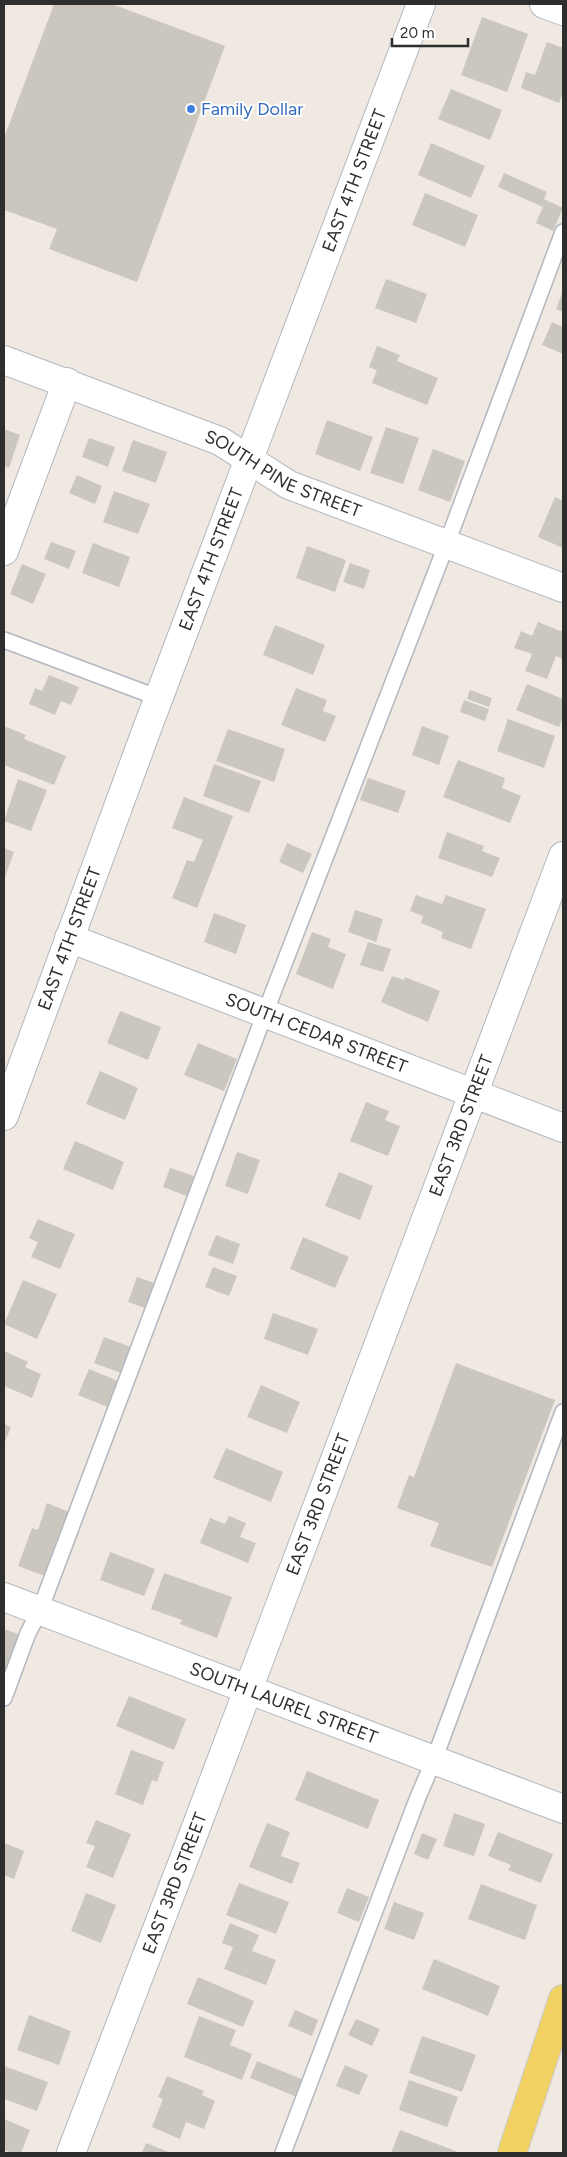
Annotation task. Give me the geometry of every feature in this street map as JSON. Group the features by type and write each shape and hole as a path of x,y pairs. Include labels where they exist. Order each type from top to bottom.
{"main road":[{"path":"512,2153 563,1999"}],"street":[{"name":"EAST 4TH STREET","path":"4,1116 159,698 421,4"},
{"path":"544,4 563,11"},
{"name":"SOUTH PINE STREET","path":"4,360 67,382 220,441 289,485 563,588"},
{"path":"4,551 67,382"},
{"name":"EAST 3RD STREET","path":"70,2153 475,1093 563,856"},
{"name":"SOUTH CEDAR STREET","path":"69,938 563,1128"},
{"name":"SOUTH LAUREL STREET","path":"4,1597 563,1809"}],"lane":[{"path":"4,1698 28,1633 40,1610 265,1013 448,544 563,232"},
{"path":"4,640 159,698"},
{"path":"283,2153 434,1760 563,1412"}],"building":[{"path":"54,4 112,4 225,46 137,282 49,249 57,229 4,210 4,138"},
{"path":"482,17 528,34 507,92 461,75"},
{"path":"547,42 563,48 563,92 559,103 521,88 526,72 535,75"},
{"path":"451,89 502,110 490,140 438,119"},
{"path":"431,143 485,166 471,198 418,175"},
{"path":"504,173 547,192 544,199 563,208 553,231 536,223 543,207 498,187"},
{"path":"425,193 478,215 465,247 412,225"},
{"path":"386,279 427,294 416,323 375,308"},
{"path":"563,291 563,312 556,309"},
{"path":"552,322 563,327 563,354 542,345"},
{"path":"377,346 400,355 397,361 438,378 427,405 372,383 377,370 369,367"},
{"path":"327,420 373,437 360,471 315,454"},
{"path":"386,427 419,438 403,484 370,473"},
{"path":"4,429 20,435 9,468 4,466"},
{"path":"89,438 115,447 108,467 82,457"},
{"path":"133,440 167,452 156,483 122,471"},
{"path":"433,449 465,461 450,502 418,490"},
{"path":"77,475 102,486 95,504 69,493"},
{"path":"114,491 150,504 138,534 103,522"},
{"path":"555,497 563,501 563,548 538,537"},
{"path":"51,542 76,551 69,569 44,559"},
{"path":"93,543 130,557 119,587 82,573"},
{"path":"307,546 346,560 335,592 296,578"},
{"path":"350,563 370,570 364,589 343,582"},
{"path":"22,564 46,574 33,604 10,594"},
{"path":"538,622 563,632 563,659 556,656 547,679 525,671 532,654 514,648 521,631 532,636"},
{"path":"275,625 325,645 313,675 263,655"},
{"path":"49,675 79,687 71,705 61,701 55,715 29,704 35,688 42,691"},
{"path":"527,684 563,699 563,717 559,727 516,710"},
{"path":"296,688 327,700 323,711 336,716 325,742 281,725"},
{"path":"470,690 492,698 489,707 467,699"},
{"path":"464,700 489,709 485,721 460,712"},
{"path":"508,719 555,736 544,768 497,751"},
{"path":"4,726 26,735 24,739 66,756 54,785 4,765"},
{"path":"422,726 449,736 439,765 412,755"},
{"path":"228,729 285,749 274,782 216,761"},
{"path":"458,760 505,778 502,788 521,796 510,823 443,797"},
{"path":"214,764 261,781 249,813 203,796"},
{"path":"368,778 406,791 398,813 360,800"},
{"path":"18,779 47,790 31,831 4,821"},
{"path":"184,797 233,816 197,908 172,898 187,860 194,862 203,840 172,828"},
{"path":"447,832 484,846 482,851 500,858 492,877 438,858"},
{"path":"287,843 312,854 303,873 279,862"},
{"path":"4,848 14,852 4,880"},
{"path":"416,895 442,904 446,895 486,909 471,949 441,938 443,932 421,923 423,916 410,911"},
{"path":"355,910 383,919 376,942 348,932"},
{"path":"214,913 246,925 236,954 204,942"},
{"path":"312,932 331,939 328,947 346,954 333,989 296,974"},
{"path":"368,942 391,949 383,972 360,965"},
{"path":"392,976 404,980 405,977 440,991 428,1022 381,1002"},
{"path":"120,1011 161,1027 148,1060 107,1043"},
{"path":"198,1043 237,1059 224,1091 184,1075"},
{"path":"100,1071 138,1088 125,1120 86,1104"},
{"path":"366,1102 389,1111 385,1120 400,1126 388,1156 350,1141"},
{"path":"75,1141 124,1162 113,1190 63,1169"},
{"path":"237,1152 260,1160 248,1194 225,1186"},
{"path":"170,1168 200,1178 192,1198 163,1187"},
{"path":"339,1172 373,1186 360,1220 325,1206"},
{"path":"38,1219 75,1234 60,1269 31,1257 38,1242 29,1238"},
{"path":"216,1235 240,1244 233,1264 208,1255"},
{"path":"303,1237 349,1257 335,1288 290,1269"},
{"path":"213,1267 237,1276 229,1296 205,1287"},
{"path":"137,1277 154,1283 145,1308 128,1302"},
{"path":"23,1280 57,1294 37,1339 4,1324"},
{"path":"273,1313 318,1329 308,1355 264,1339"},
{"path":"104,1337 131,1347 121,1373 94,1363"},
{"path":"4,1351 28,1362 25,1367 41,1374 32,1398 4,1386"},
{"path":"456,1363 555,1400 492,1567 430,1546 439,1523 397,1508 409,1475 414,1477"},
{"path":"89,1369 118,1381 108,1407 78,1395"},
{"path":"261,1385 300,1402 287,1433 247,1417"},
{"path":"4,1424 11,1427 4,1444"},
{"path":"226,1448 283,1472 271,1502 213,1478"},
{"path":"47,1503 69,1512 45,1576 18,1566 32,1528 38,1530"},
{"path":"229,1516 246,1523 240,1537 256,1543 248,1563 200,1543 210,1518 225,1524"},
{"path":"110,1552 155,1569 144,1596 100,1580"},
{"path":"164,1573 232,1597 217,1638 180,1624 182,1620 151,1609"},
{"path":"4,1629 21,1635 6,1675 4,1674"},
{"path":"129,1696 186,1719 174,1750 116,1726"},
{"path":"131,1750 164,1762 157,1782 152,1780 143,1805 115,1794"},
{"path":"307,1771 379,1800 368,1829 295,1800"},
{"path":"454,1813 485,1824 474,1856 443,1846"},
{"path":"96,1820 131,1834 113,1878 86,1867 95,1846 86,1843"},
{"path":"267,1823 290,1832 281,1856 300,1863 292,1884 249,1867"},
{"path":"498,1832 553,1854 541,1883 508,1870 511,1865 488,1856"},
{"path":"422,1833 437,1839 428,1860 414,1854"},
{"path":"4,1843 24,1851 14,1879 4,1875"},
{"path":"239,1883 289,1902 276,1934 226,1915"},
{"path":"481,1884 537,1905 525,1940 468,1919"},
{"path":"347,1888 369,1897 359,1922 337,1913"},
{"path":"86,1893 116,1905 101,1943 71,1931"},
{"path":"394,1902 424,1913 414,1940 384,1929"},
{"path":"230,1923 259,1935 252,1951 276,1960 266,1985 224,1969 233,1947 222,1943"},
{"path":"434,1959 500,1986 488,2016 422,1989"},
{"path":"198,1977 254,2001 243,2027 187,2004"},
{"path":"295,2010 318,2020 312,2036 288,2026"},
{"path":"29,2015 71,2031 59,2065 17,2050"},
{"path":"199,2016 236,2030 230,2045 252,2054 242,2080 184,2057"},
{"path":"356,2019 380,2029 372,2046 348,2035"},
{"path":"422,2036 476,2055 462,2092 409,2073"},
{"path":"257,2061 304,2080 297,2097 250,2078"},
{"path":"345,2065 368,2075 359,2095 336,2086"},
{"path":"4,2066 48,2082 37,2111 4,2099"},
{"path":"167,2076 204,2091 202,2095 215,2101 204,2129 186,2122 180,2139 152,2127 163,2099 158,2097"},
{"path":"409,2080 458,2097 447,2127 399,2110"},
{"path":"4,2119 30,2130 21,2153 12,2153 4,2150"},
{"path":"400,2130 456,2151 455,2153 391,2153"},
{"path":"146,2143 171,2153 142,2153"}],"place":[{"name":"Family Dollar","path":"191,109"}]}
